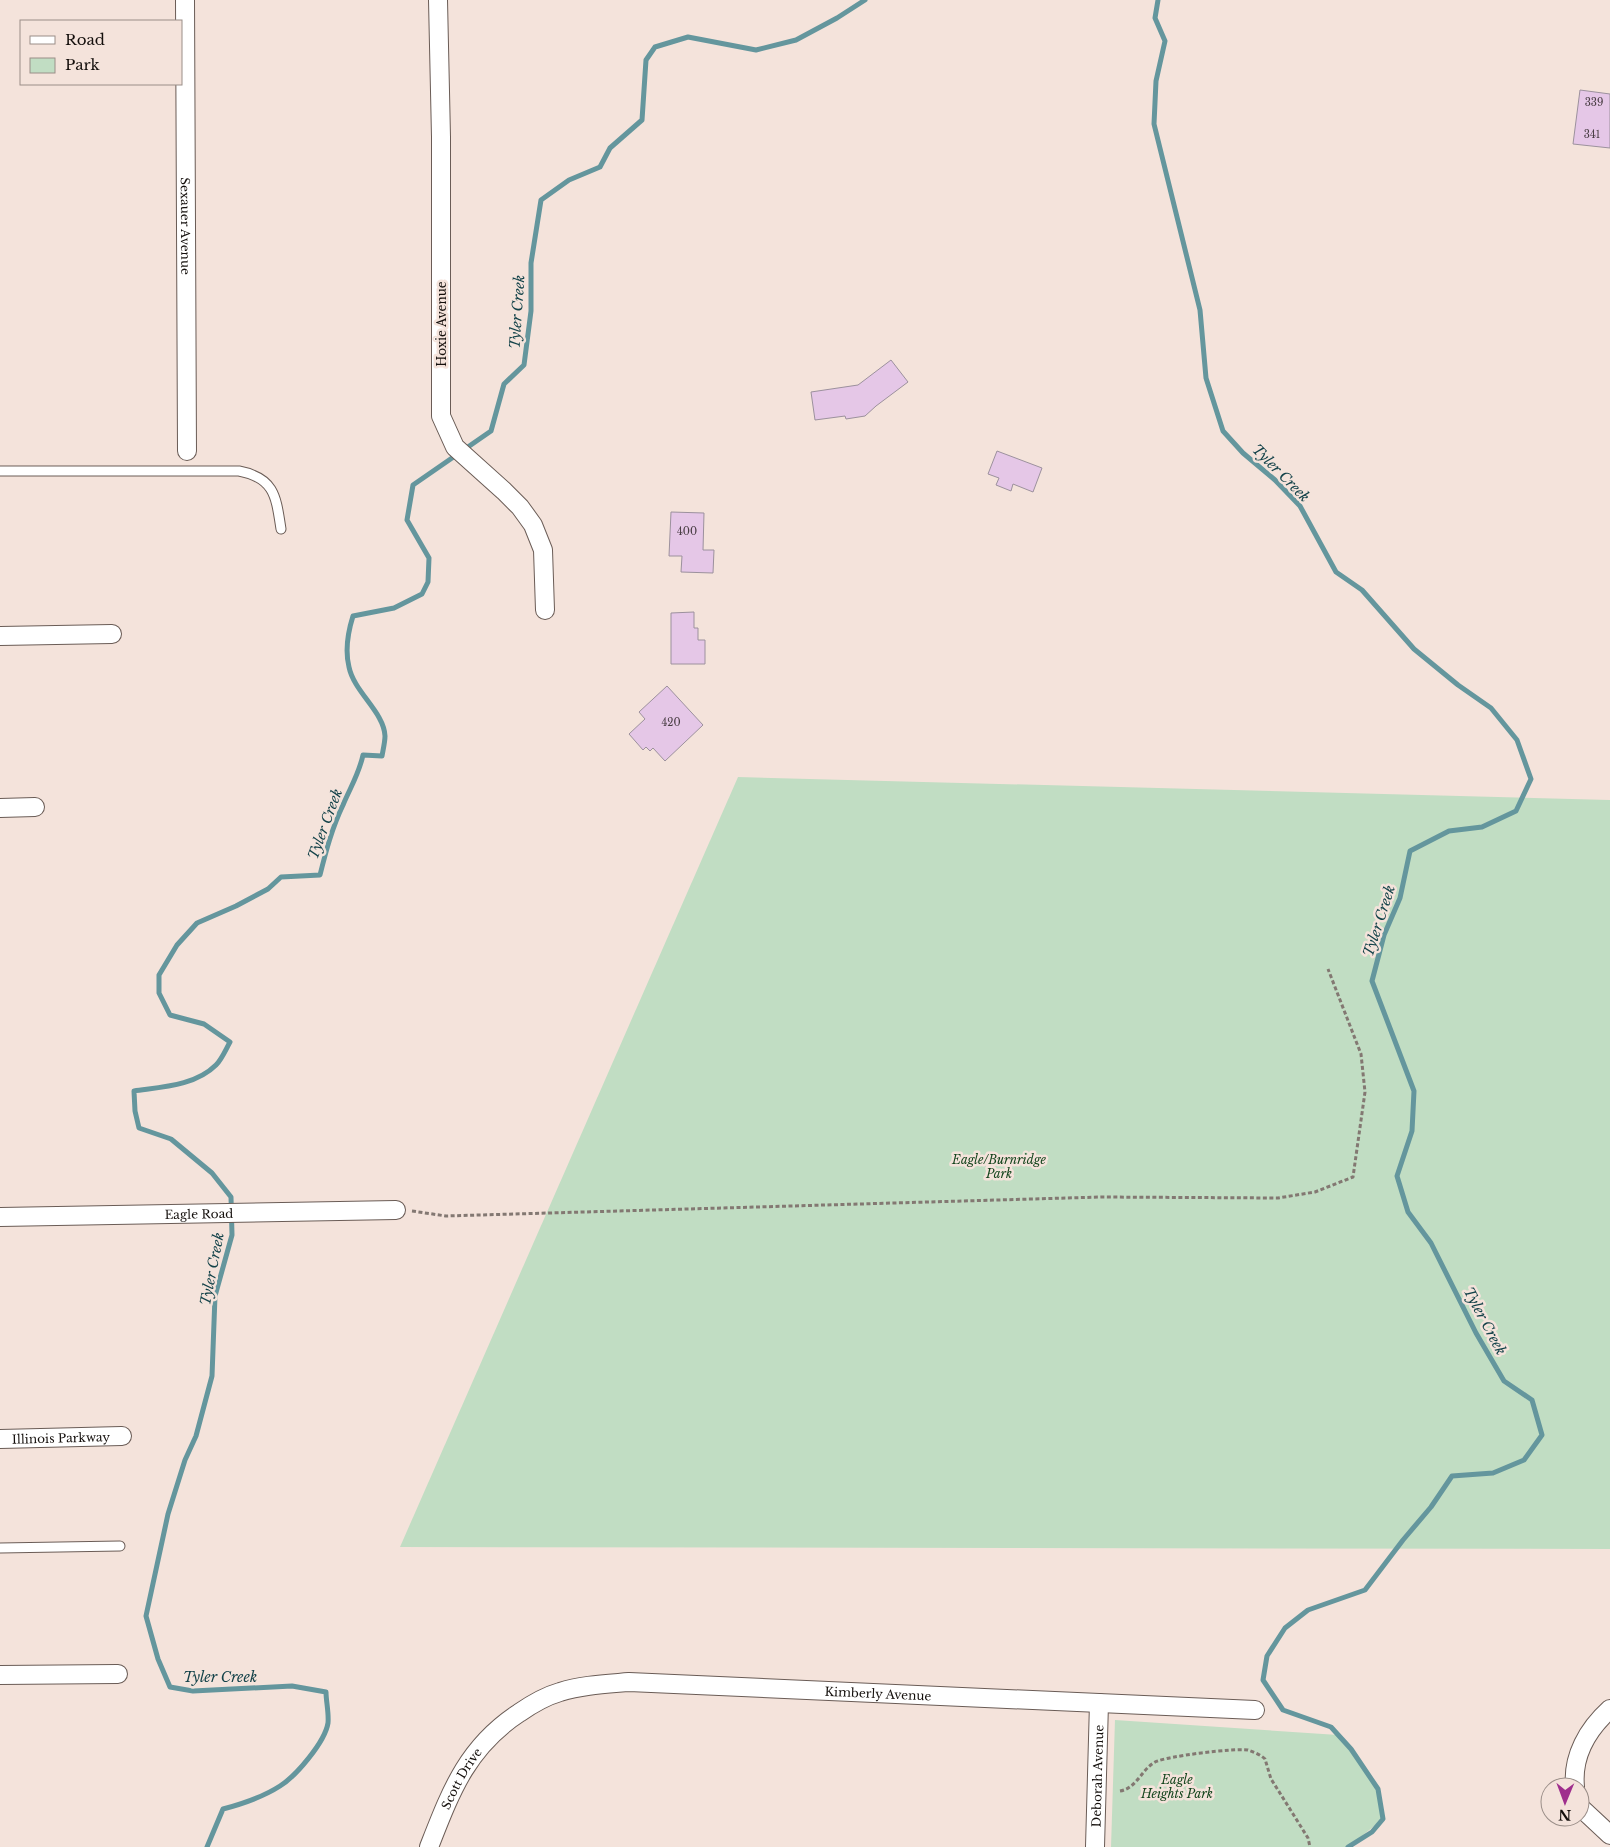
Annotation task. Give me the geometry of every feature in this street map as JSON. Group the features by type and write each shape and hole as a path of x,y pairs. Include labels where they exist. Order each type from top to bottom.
{"street":[{"name":"Sexauer Avenue","path":"186,0 187,452"},
{"name":"Hoxie Avenue","path":"438,0 441,146 441,416 455,447 504,491 520,507 533,525 543,550 546,610"},
{"path":"0,636 112,634"},
{"path":"0,808 35,807"},
{"name":"Eagle Road","path":"0,1217 245,1211 396,1210"},
{"name":"Illinois Parkway","path":"0,1439 122,1436"},
{"path":"0,1675 118,1674"},
{"name":"Kimberly Avenue","path":"508,1720 533,1704 559,1692 590,1685 629,1682 1255,1710"},
{"name":"Deborah Avenue","path":"1095,1847 1099,1703"},
{"path":"1576,1777 1577,1760 1584,1739 1597,1721 1610,1709"},
{"name":"Scott Drive","path":"429,1847 448,1799 470,1758 486,1739 508,1720"},
{"path":"1590,1816 1610,1835"}],"lane":[{"path":"0,471 239,471 250,473 259,477 271,488 276,500 281,529"},
{"path":"0,1548 120,1546"}],"path":[{"path":"396,1210 446,1216 1101,1197 1278,1198 1315,1192 1353,1177 1365,1092 1361,1054 1328,969"},
{"path":"1120,1791 1127,1790 1133,1786 1146,1769 1164,1759 1227,1750 1250,1751 1265,1759 1271,1779 1308,1838 1310,1847"}],"green space":[{"name":"Eagle/Burnridge Park","path":"738,777 1610,800 1610,1549 400,1547"},
{"name":"Eagle Heights Park","path":"1115,1720 1338,1735 1378,1789 1383,1819 1348,1847 1111,1847"}],"building":[{"path":"1580,90 1610,94 1610,148 1573,144"},
{"path":"891,360 908,382 865,416 846,419 845,416 815,420 811,392 858,385"},
{"path":"997,451 1042,468 1033,492 1013,484 1011,491 996,485 999,478 988,474"},
{"path":"671,512 704,513 703,550 714,550 713,573 681,572 682,556 669,556"},
{"path":"694,612 694,628 698,628 698,640 705,640 705,664 671,664 671,613"},
{"path":"667,686 703,725 665,761 653,748 650,751 646,747 643,750 629,734 645,719 639,712"}],"waterway":[{"name":"Tyler Creek","path":"207,1847 223,1809 267,1794 287,1781 301,1767 316,1749 326,1731 328,1715 326,1692 292,1686 193,1691 170,1687 158,1659 146,1616 168,1514 185,1460 196,1436 212,1376 215,1296 232,1235 231,1197 212,1173 171,1139 139,1128 135,1111 134,1091 166,1087 188,1081 208,1072 222,1057 230,1042 204,1024 170,1015 159,993 159,975 177,945 197,923 236,906 268,889 281,877 320,875 332,831 357,775 363,755 382,756 385,738 383,727 380,719 357,685 349,667 347,648 351,622 353,616 394,608 422,594 428,582 429,558 407,520 413,485 491,431 504,384 524,365 531,311 531,263 541,200 569,180 600,167 610,148 642,120 646,60 655,47 688,37 756,50 796,40 837,18 865,0"},
{"name":"Tyler Creek","path":"1158,0 1155,18 1165,41 1156,81 1154,124 1200,310 1206,378 1223,431 1243,453 1275,480 1300,506 1336,572 1362,590 1414,649 1458,685 1491,708 1517,740 1531,779 1516,811 1482,827 1449,831 1410,851 1400,898 1384,935 1372,981 1414,1091 1412,1131 1397,1176 1408,1212 1431,1243 1476,1333 1504,1381 1532,1400 1542,1435 1524,1460 1493,1473 1452,1476 1431,1507 1365,1590 1308,1610 1285,1628 1267,1656 1263,1680 1283,1710 1331,1727 1351,1749 1378,1789 1383,1819 1372,1832 1348,1847"}]}
